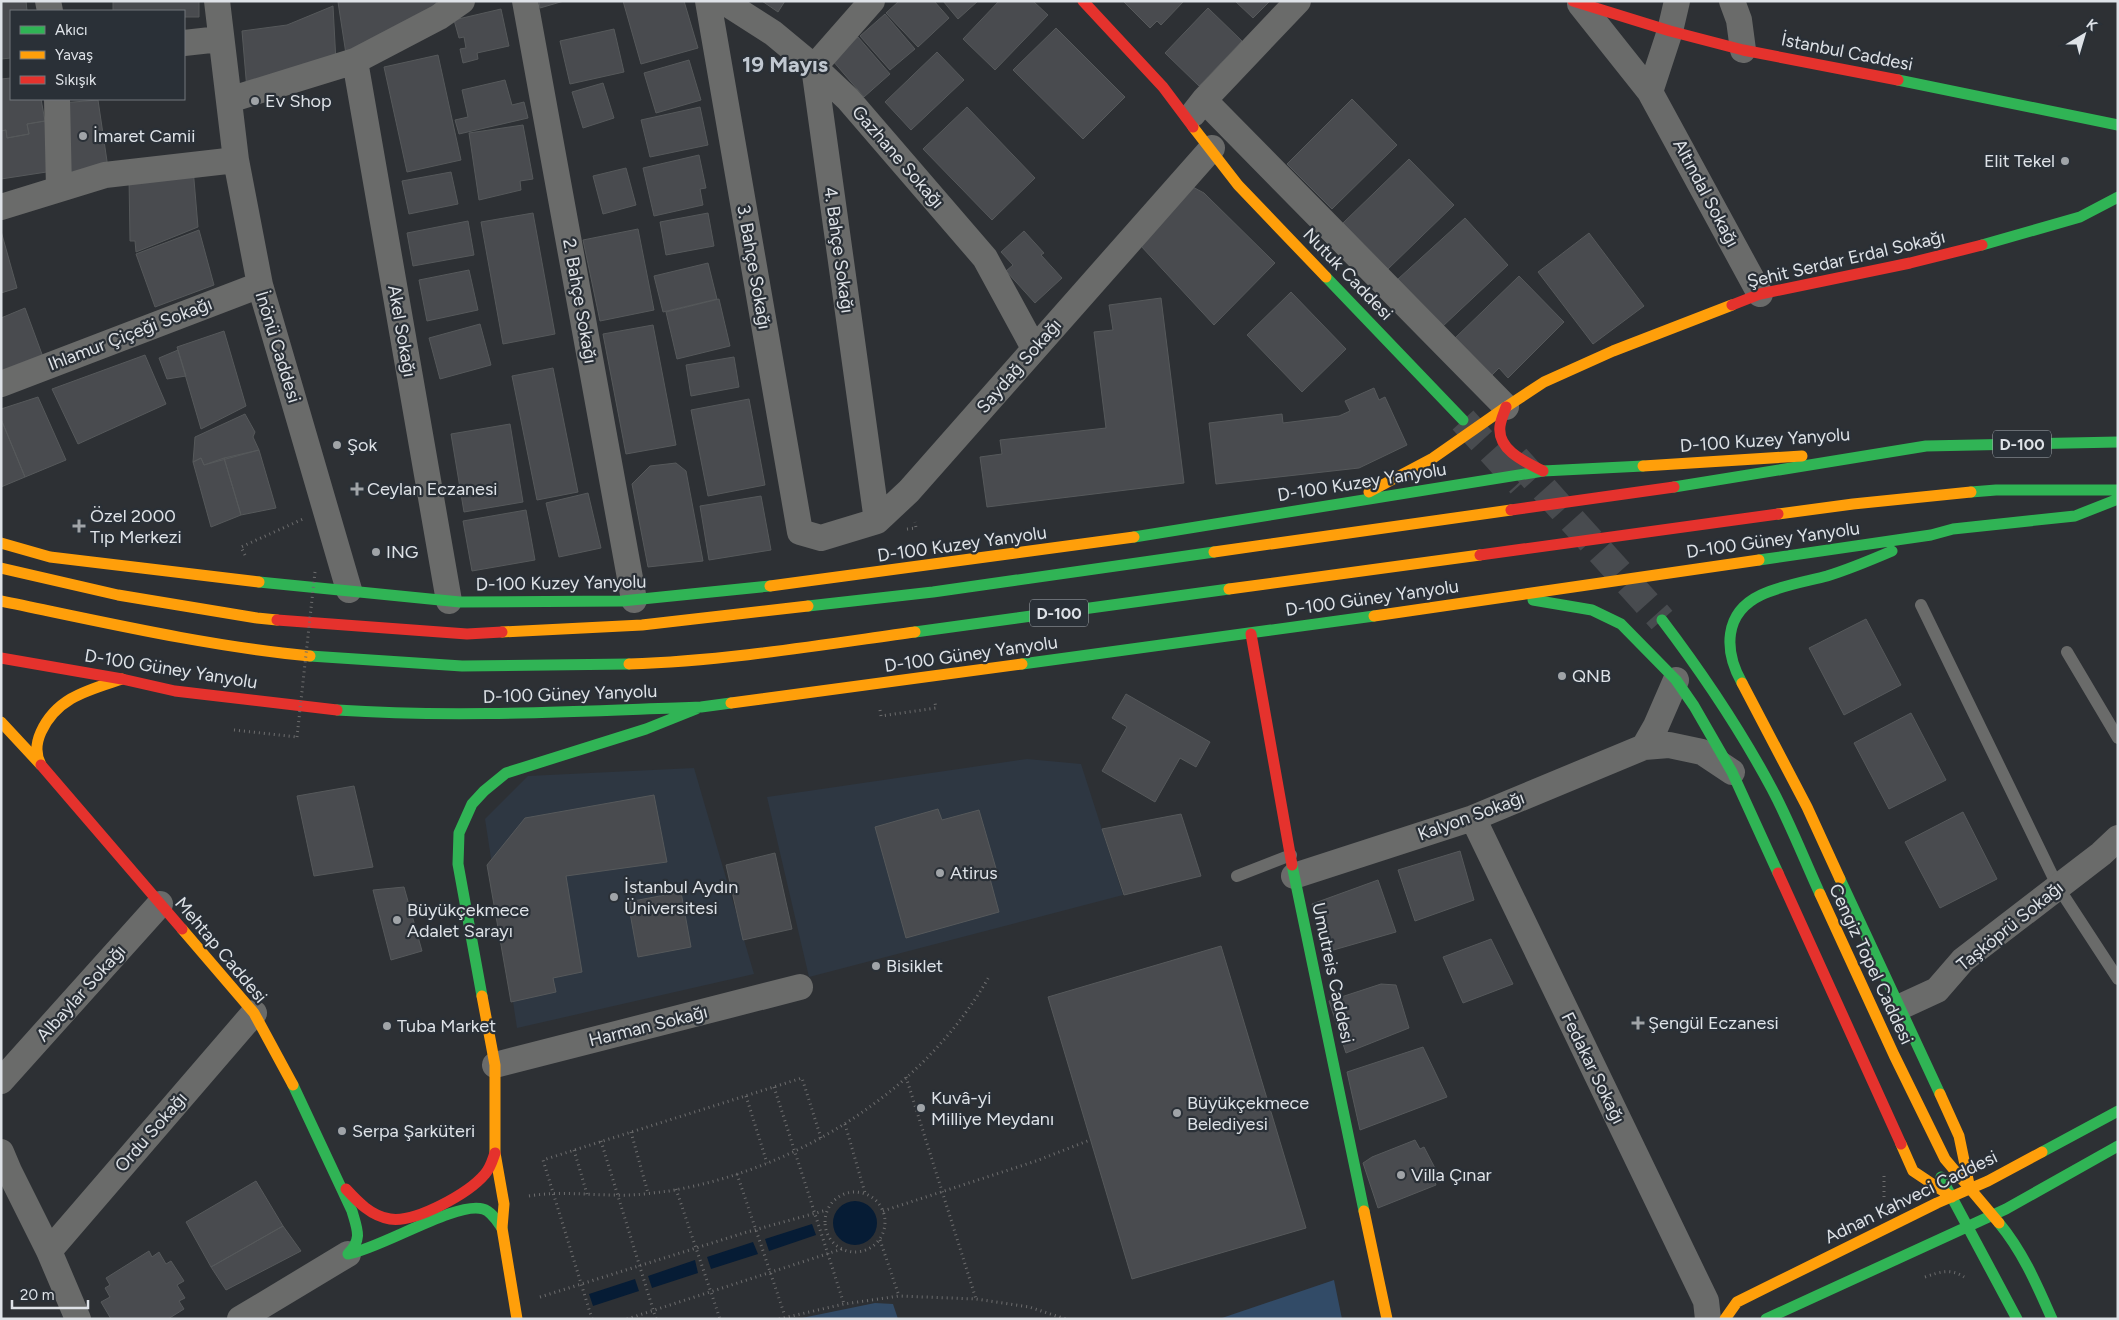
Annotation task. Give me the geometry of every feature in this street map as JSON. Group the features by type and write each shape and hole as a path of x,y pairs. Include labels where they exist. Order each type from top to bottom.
{"main road":[{"name":"Nutuk Caddesi","path":"1083,1 1163,87 1196,110 1212,148 1238,185 1463,420"},
{"name":"İstanbul Caddesi","path":"1576,3 1670,32 1743,50 1851,70 2118,125"},
{"name":"Nutuk Caddesi","path":"1212,148 1245,174"},
{"name":"Şehit Serdar Erdal Sokağı","path":"1347,503 1433,458 1544,382 1604,355 1760,294 1910,263 2032,232 2080,217 2118,197"},
{"path":"1506,407 1500,430 1506,445 1519,459 1543,470"},
{"name":"D-100","path":"1,568 118,596 257,618 466,634 642,625 962,588 1690,485 1926,446 2118,442"},
{"name":"D-100 Kuzey Yanyolu","path":"1,543 50,556 217,578 449,601 634,600 811,582 1088,544 1543,470 1722,462 1926,446"},
{"name":"D-100","path":"1,601 187,639 257,651 346,660 472,666 566,666 657,663 819,646 1853,504 1996,490 2118,490"},
{"name":"D-100 Güney Yanyolu","path":"1,658 122,679 175,691 332,710 398,714 482,715 701,707 1251,634 1930,535 1953,529 2075,516 2118,499"},
{"path":"1930,535 1850,569 1761,595 1745,606 1733,620 1729,638 1735,671 1807,807 1959,1136 1970,1189"},
{"path":"1514,596 1554,605 1592,610 1621,624 1676,680 1694,706 1732,772 1913,1171 1952,1197"},
{"name":"Cengiz Topel Caddesi","path":"1662,620 1703,675 1740,732 1773,791 1907,1082 1945,1159 2014,1242 2029,1267 2052,1319"},
{"name":"Umutreis Caddesi","path":"1251,634 1292,866 1387,1319"},
{"path":"1670,650 1708,703 1758,787"},
{"path":"41,765 36,757 36,745 43,725 56,707 71,697 122,679"},
{"path":"517,1319 502,1228 504,1204 495,1153 495,1065 458,864 459,830 470,806 487,786 506,773 646,728 701,707"},
{"name":"Mehtap Caddesi","path":"1,722 41,765 254,1014 298,1094 352,1211 358,1232 356,1246 348,1254"},
{"name":"Cengiz Topel Caddesi","path":"1793,862 1922,1138"},
{"name":"Adnan Kahveci Caddesi","path":"1725,1319 1737,1302 1970,1189 2118,1111"},
{"path":"1766,1319 1992,1215 2118,1146"},
{"name":"Mehtap Caddesi","path":"340,1182 364,1208 378,1216 399,1220 411,1217 456,1197 475,1184 489,1169 495,1153"},
{"path":"1934,1165 2017,1319"},
{"path":"348,1254 368,1250 402,1233 470,1208 482,1208 494,1217 502,1228"}],"street":[{"name":"İnönü Caddesi","path":"216,1 236,160 260,285 349,590"},
{"path":"229,100 355,61 439,17 462,1"},
{"name":"2. Bahçe Sokağı","path":"525,1 634,600"},
{"name":"3. Bahçe Sokağı","path":"708,1 800,532"},
{"name":"Gazhane Sokağı","path":"723,1 773,33 814,67 848,99 985,258 1034,348"},
{"path":"814,67 872,1"},
{"path":"1298,1 1196,110 1506,407"},
{"path":"1650,92 1670,32 1677,1"},
{"path":"1732,1 1739,20 1743,50"},
{"name":"Altındal Sokağı","path":"1576,3 1650,92 1760,294"},
{"path":"185,43 220,39"},
{"name":"Akel Sokağı","path":"355,61 449,601"},
{"name":"4. Bahçe Sokağı","path":"814,67 877,521"},
{"path":"57,100 59,189"},
{"name":"Saydağ Sokağı","path":"800,532 821,538 877,521 909,491 1212,148"},
{"path":"1,207 105,175 236,160"},
{"name":"Ihlamur Çiçeği Sokağı","path":"1,384 260,285"},
{"path":"1644,747 1656,726 1676,680"},
{"name":"Kalyon Sokağı","path":"1292,866 1473,818 1644,747 1669,745 1702,752 1732,772"},
{"name":"Fedakar Sokağı","path":"1473,818 1706,1301 1708,1319"},
{"name":"Taşköprü Sokağı","path":"1900,1007 1937,990 1964,960 2118,838"},
{"name":"Albaylar Sokağı","path":"1,1081 160,904"},
{"name":"Harman Sokağı","path":"495,1065 800,987"},
{"name":"Ordu Sokağı","path":"49,1251 254,1014"},
{"path":"1,1152 49,1251 78,1319"},
{"path":"240,1319 348,1254"}],"lane":[{"path":"1921,605 2058,887 2118,979"},
{"path":"2067,652 2118,738"},
{"path":"1237,876 1292,866"}],"path":[{"path":"249,564 241,547 326,509"},
{"path":"234,730 296,737 315,572"},
{"path":"881,716 936,708"},
{"path":"524,1197 552,1192 618,1196 676,1189 737,1174 794,1152 845,1124 878,1101 906,1077 924,1060 976,1000 990,975"},
{"path":"906,1077 976,1299"},
{"path":"592,1319 543,1160 802,1078 821,1138"},
{"path":"774,1087 844,1304"},
{"path":"746,1096 767,1163"},
{"path":"845,1124 866,1193"},
{"path":"630,1132 648,1193"},
{"path":"883,1211 1036,1161 1090,1140"},
{"path":"602,1141 656,1319"},
{"path":"574,1150 587,1194"},
{"path":"737,1174 785,1316"},
{"path":"1884,1176 1884,1204"},
{"path":"676,1189 720,1319"},
{"path":"853,1191 866,1193 878,1201 886,1219 885,1230 872,1247 863,1251 852,1252 842,1249 833,1244 827,1235 824,1225 827,1210 836,1197 844,1193 853,1191"},
{"path":"535,1299 696,1248 827,1210"},
{"path":"880,1239 899,1296"},
{"path":"627,1319 842,1249"},
{"path":"1924,1278 1943,1271 1953,1271 1968,1281"},
{"path":"779,1319 785,1316 844,1304 899,1296 976,1299 1029,1307 1066,1319"}],"shaded area":[{"path":"1027,759 1081,764 1123,895 809,977 767,797"},
{"name":"İstanbul Aydın Üniversitesi","path":"694,768 754,974 517,1028 485,819 528,776"},
{"path":"855,1201 867,1205 873,1211 877,1223 873,1235 867,1241 855,1245 843,1241 837,1235 833,1223 837,1211 843,1205"},
{"path":"812,1224 816,1235 769,1251 765,1239"},
{"path":"753,1242 758,1254 711,1269 707,1257"},
{"path":"695,1260 698,1273 652,1288 648,1276"},
{"path":"635,1279 639,1291 593,1306 589,1294"},
{"path":"1334,1280 1342,1319 1219,1319"},
{"path":"875,1303 893,1304 898,1319 797,1319"}],"building":[{"path":"1,1 26,1 27,10 10,10 10,58 1,59"},
{"path":"113,1 199,1 199,17 185,17 185,10 113,10"},
{"path":"438,1 423,16 346,54 338,2"},
{"path":"539,1 564,1 540,8"},
{"path":"623,1 684,1 698,48 641,64"},
{"path":"762,1 785,1 778,12"},
{"path":"899,1 934,1 949,18 918,47 886,13"},
{"path":"943,1 978,1 958,19"},
{"path":"999,1 1033,1 1048,15 995,70 963,39"},
{"path":"1123,1 1184,1 1161,25 1157,21 1150,28"},
{"path":"1235,1 1270,1 1253,18"},
{"path":"333,6 336,62 247,90 242,31 287,25"},
{"path":"1208,8 1242,41 1199,86 1165,53"},
{"path":"501,9 509,46 477,53 478,59 463,63 460,49 466,48 464,37 459,38 454,20"},
{"path":"885,14 915,49 890,70 860,36"},
{"path":"1056,28 1125,97 1083,139 1013,70"},
{"path":"614,29 624,72 570,84 560,41"},
{"path":"858,37 890,74 864,97 832,60"},
{"path":"937,52 964,80 911,130 885,102"},
{"path":"438,55 461,160 407,172 384,67"},
{"path":"689,60 701,100 656,113 644,73"},
{"path":"10,78 10,100 41,100 45,121 27,124 29,134 7,138 6,130 1,131 1,79"},
{"path":"505,80 512,105 524,102 528,118 459,134 455,120 468,117 462,90"},
{"path":"603,83 614,118 583,128 572,92"},
{"path":"1352,99 1397,145 1332,209 1287,164"},
{"name":"İmaret Camii","path":"98,100 108,168 65,175 61,103"},
{"path":"700,107 708,145 650,157 641,120"},
{"path":"967,107 1035,178 992,220 923,149"},
{"path":"45,121 53,171 1,179 1,131 6,130 7,138 29,134 27,124"},
{"path":"523,125 533,179 520,181 521,190 479,200 469,133"},
{"path":"699,155 706,188 700,189 703,205 654,216 643,168"},
{"path":"1409,159 1454,205 1388,269 1343,223"},
{"path":"193,168 198,227 136,252 135,241 130,241 129,177"},
{"path":"626,168 636,205 603,214 593,176"},
{"path":"451,172 458,204 409,214 402,181"},
{"path":"1189,185 1204,193 1275,263 1214,325 1140,245"},
{"path":"533,213 555,334 503,344 481,222"},
{"path":"708,213 714,246 666,255 660,222"},
{"path":"1465,218 1508,265 1442,327 1398,279"},
{"path":"468,221 474,255 413,266 407,233"},
{"path":"638,229 654,310 600,321 583,240"},
{"path":"199,230 214,285 155,307 136,254"},
{"path":"1,231 17,288 1,293"},
{"path":"1024,231 1044,253 1041,255 1062,278 1035,303 1006,271 1013,265 1001,252"},
{"path":"1589,233 1644,306 1593,344 1538,272"},
{"path":"708,263 717,299 663,312 654,276"},
{"path":"469,270 478,310 427,321 419,280"},
{"path":"1519,276 1564,322 1508,378 1499,368 1490,377 1453,340"},
{"path":"1291,292 1346,349 1302,392 1247,335"},
{"path":"1161,298 1184,483 987,507 980,457 1002,454 1000,440 1106,428 1094,332 1113,330 1109,305"},
{"path":"719,299 730,346 677,359 666,312"},
{"path":"25,308 43,357 1,373 1,318"},
{"path":"480,324 491,365 440,379 429,338"},
{"path":"653,325 676,445 626,454 603,334"},
{"path":"224,331 246,406 201,429 177,347"},
{"path":"178,350 186,376 167,379 159,358"},
{"path":"145,355 166,404 78,444 52,389"},
{"path":"734,357 739,387 691,396 686,365"},
{"path":"553,368 578,492 537,500 512,376"},
{"path":"1374,388 1379,400 1385,397 1407,445 1359,468 1216,484 1209,423 1282,414 1283,423 1339,416 1350,411 1345,401"},
{"path":"38,397 66,460 25,477 1,419 1,409"},
{"path":"749,399 765,485 708,496 691,410"},
{"path":"245,414 255,432 253,437 259,450 204,465 201,458 193,462 195,437"},
{"path":"1,419 25,477 1,487"},
{"path":"510,424 523,502 464,512 451,434"},
{"path":"259,450 276,508 241,515 224,458"},
{"path":"201,458 204,465 224,458 241,515 211,527 193,462"},
{"path":"676,463 686,471 703,561 648,567 632,484 650,466"},
{"path":"588,493 601,548 559,557 546,503"},
{"path":"761,496 771,550 709,560 700,506"},
{"path":"526,510 535,560 472,571 463,521"},
{"path":"1866,619 1901,685 1844,715 1809,648"},
{"path":"1126,694 1210,742 1196,767 1180,758 1155,802 1102,771 1127,727 1112,718"},
{"path":"1911,713 1946,780 1889,809 1854,743"},
{"path":"354,786 373,867 314,876 297,796"},
{"path":"654,795 667,862 566,876 582,972 553,978 556,992 511,1002 487,865 525,818"},
{"name":"Atirus","path":"938,809 942,820 979,810 997,872 989,875 999,912 906,938 875,827"},
{"path":"1963,812 1997,879 1940,908 1905,842"},
{"path":"1181,814 1201,876 1124,895 1102,829"},
{"path":"1460,851 1474,900 1415,921 1398,870"},
{"path":"775,853 792,929 743,940 726,865"},
{"path":"1378,880 1396,932 1330,951 1312,904"},
{"name":"Büyükçekmece Adalet Sarayı","path":"404,887 422,951 391,960 373,890"},
{"path":"681,892 691,947 638,957 628,902"},
{"path":"1491,939 1513,984 1463,1003 1443,957"},
{"name":"Büyükçekmece Belediyesi","path":"1221,946 1306,1228 1132,1279 1048,997"},
{"path":"1381,984 1396,985 1409,1028 1346,1053 1329,1001"},
{"path":"1423,1047 1447,1097 1360,1130 1347,1072"},
{"name":"Villa Çınar","path":"1415,1140 1420,1149 1424,1147 1437,1172 1433,1176 1436,1185 1378,1208 1363,1163 1372,1157"},
{"path":"256,1181 283,1226 211,1267 186,1222"},
{"path":"283,1226 301,1251 226,1290 211,1267"},
{"path":"149,1251 152,1257 159,1252 166,1264 171,1261 184,1281 177,1285 185,1298 179,1301 184,1309 168,1319 111,1319 101,1302 110,1297 105,1288 110,1285 106,1278"}],"tunnel":[{"path":"1463,420 1521,484"},
{"path":"1516,458 1662,620"}],"traffic: fast":[{"path":"1898,80 2118,125"},
{"path":"1982,245 2080,217 2118,197"},
{"path":"1326,277 1463,420"},
{"path":"1674,487 1926,446 2118,442"},
{"path":"1134,537 1543,471 1643,466"},
{"path":"1971,492 1996,490 2118,490"},
{"path":"1759,560 1931,535 1953,529 2075,516 2118,499"},
{"path":"1742,683 1732,658 1730,634 1739,612 1749,603 1768,592 1827,576 1892,551"},
{"path":"808,606 933,592 1214,552"},
{"path":"259,582 460,602 622,601 770,586"},
{"path":"915,632 1229,589"},
{"path":"1533,600 1592,610 1621,624 1676,680 1694,706 1732,772 1778,873"},
{"path":"1022,664 1374,616"},
{"path":"1662,620 1720,702 1760,767 1785,815 1820,894"},
{"path":"310,656 462,666 629,664"},
{"path":"337,710 473,714 701,707 731,703"},
{"path":"482,996 458,864 459,833 472,804 484,791 506,773 646,729 696,709"},
{"path":"1292,865 1364,1211"},
{"path":"1840,879 1940,1094"},
{"path":"293,1085 352,1211 358,1234 356,1243 348,1254"},
{"path":"2042,1152 2118,1111"},
{"path":"1766,1319 2006,1209 2118,1146"},
{"path":"1941,1177 2017,1319"},
{"path":"348,1254 380,1243 437,1218 471,1208 486,1210 502,1228"},
{"path":"1999,1223 2022,1257 2052,1319"}],"traffic: slow":[{"path":"1193,127 1238,185 1326,277"},
{"path":"1506,407 1544,382 1613,351 1732,305"},
{"path":"1369,492 1433,458 1506,407"},
{"path":"1643,466 1802,456"},
{"path":"1778,514 1971,492"},
{"path":"1214,552 1511,510"},
{"path":"770,586 1134,537"},
{"path":"1,543 50,557 259,582"},
{"path":"1229,589 1480,555"},
{"path":"1374,616 1759,560"},
{"path":"1,568 118,595 277,620"},
{"path":"1,601 193,640 310,656"},
{"path":"502,632 642,625 808,606"},
{"path":"629,664 737,656 915,632"},
{"path":"731,703 1022,664"},
{"path":"1,722 41,765 37,753 38,740 48,720 56,710 75,696 122,679"},
{"path":"1742,683 1807,807 1840,879"},
{"path":"1820,894 1894,1055 1945,1159 1999,1223"},
{"path":"182,929 254,1013 293,1085"},
{"path":"482,996 495,1065 495,1153 504,1204 502,1228 517,1319"},
{"path":"1940,1094 1959,1136 1970,1189"},
{"path":"1901,1144 1913,1171 1952,1197"},
{"path":"1725,1319 1737,1302 1937,1203 1988,1181 2042,1152"},
{"path":"1364,1211 1387,1319"}],"traffic: jam":[{"path":"1083,1 1163,87 1193,127"},
{"path":"1573,1 1670,31 1743,50 1898,80"},
{"path":"1732,305 1760,294 1910,263 1982,245"},
{"path":"1506,407 1500,426 1503,442 1514,454 1528,464 1543,471"},
{"path":"1511,510 1674,487"},
{"path":"1480,555 1778,514"},
{"path":"277,620 467,634 502,632"},
{"path":"1251,634 1292,865"},
{"path":"1,658 122,679 175,691 337,710"},
{"path":"41,765 182,929"},
{"path":"1778,873 1901,1144"},
{"path":"346,1189 360,1203 377,1215 390,1219 414,1216 427,1212 467,1190 487,1171 495,1153"}],"place":[{"name":"Ev Shop","path":"255,101"},
{"name":"İmaret Camii","path":"83,136"},
{"name":"Elit Tekel","path":"2065,161"},
{"name":"Şok","path":"337,445"},
{"name":"Ceylan Eczanesi","path":"357,489"},
{"name":"Özel 2000 Tıp Merkezi","path":"79,526"},
{"name":"ING","path":"376,552"},
{"name":"QNB","path":"1562,676"},
{"name":"Atirus","path":"940,873"},
{"name":"İstanbul Aydın Üniversitesi","path":"614,897"},
{"name":"Büyükçekmece Adalet Sarayı","path":"397,920"},
{"name":"Bisiklet","path":"876,966"},
{"name":"Şengül Eczanesi","path":"1638,1023"},
{"name":"Tuba Market","path":"387,1026"},
{"name":"Kuvâ-yi Milliye Meydanı","path":"921,1108"},
{"name":"Büyükçekmece Belediyesi","path":"1177,1113"},
{"name":"Serpa Şarküteri","path":"342,1131"},
{"name":"Villa Çınar","path":"1401,1175"}],"district":[{"name":"19 Mayıs","path":"785,64"}]}
